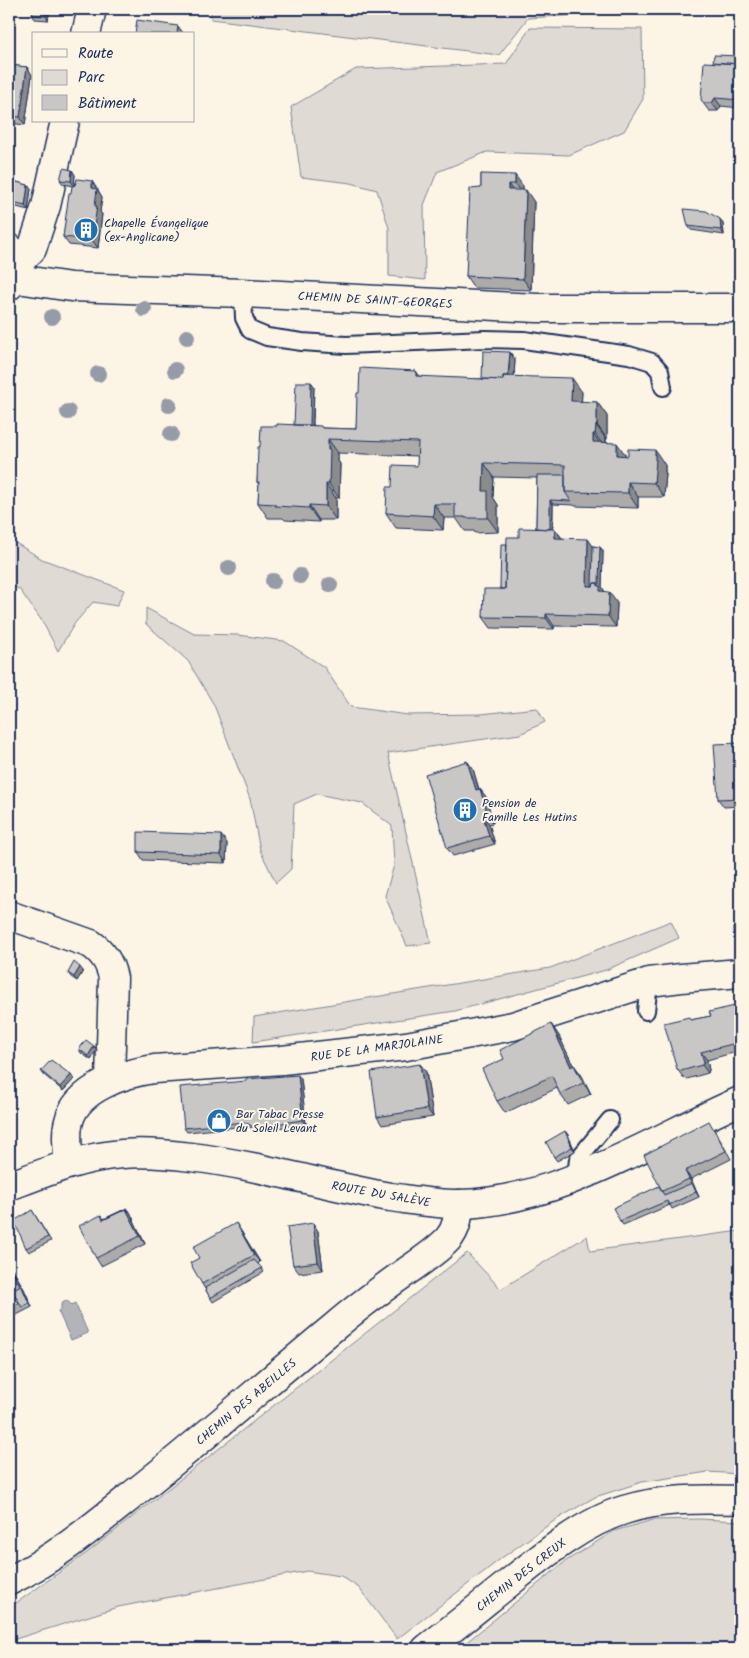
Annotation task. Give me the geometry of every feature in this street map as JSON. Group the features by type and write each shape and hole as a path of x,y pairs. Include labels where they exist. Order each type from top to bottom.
{"street":[{"path":"86,32 92,9"},
{"path":"10,270 32,249 46,206 65,122"},
{"name":"CHEMIN DE SAINT-GEORGES","path":"10,270 71,287 242,293 537,308 740,308"},
{"path":"9,915 91,944 109,962 113,978 110,1081"},
{"name":"RUE DE LA MARJOLAINE","path":"69,1164 68,1130 71,1115 85,1098 110,1081 130,1073 344,1054 406,1046 522,1024 649,982 740,973"},
{"name":"ROUTE DU SALÈVE","path":"9,1186 69,1164 122,1154 168,1154 229,1163 400,1198 438,1203 483,1202 507,1198 576,1177 611,1163 740,1101"},
{"name":"CHEMIN DES ABEILLES","path":"9,1581 50,1558 81,1536 204,1438 334,1327 434,1251 448,1239 455,1229 459,1204"},
{"name":"CHEMIN DES CREUX","path":"426,1649 552,1549 588,1526 623,1510 656,1502 695,1498 740,1500"}],"lane":[{"path":"242,293 244,318 250,330 267,337 302,342 346,344 524,340 629,355 652,362 660,371 663,387"},
{"path":"646,1012 649,982"},
{"path":"576,1177 578,1159 610,1120"}],"green space":[{"path":"211,9 675,9 528,18 499,55 211,19"},
{"path":"530,28 642,29 643,99 624,131 569,155 487,152 437,172 424,205 425,280 389,276 389,228 377,190 351,183 301,177 291,107 356,69 506,64"},
{"path":"9,539 42,559 124,590 117,606 93,602 75,623 58,651 42,621 20,590 9,583"},
{"path":"146,608 194,634 238,635 284,641 324,667 351,707 408,715 481,714 537,708 545,722 520,734 388,753 431,943 407,946 385,896 394,865 392,826 362,803 317,794 294,804 291,869 276,883 260,850 250,799 214,705 188,661 146,624"},
{"path":"671,921 679,938 606,970 455,1011 253,1042 254,1017 550,968"},
{"path":"740,1231 740,1474 708,1472 642,1482 595,1497 554,1521 503,1557 397,1639 359,1588 341,1576 307,1571 118,1607 9,1641 9,1608 88,1552 467,1253 501,1289 587,1236 590,1251"},
{"path":"699,1519 740,1521 740,1649 458,1649 566,1561 614,1531 653,1520"}],"shaded area":[{"path":"65,1301 72,1305 75,1303 88,1333 71,1340 58,1311 61,1309 61,1304"}],"building":[{"path":"33,9 47,9 46,16 32,15"},
{"path":"137,20 178,26 177,32 135,32"},
{"path":"714,55 740,56 740,64 713,62"},
{"path":"704,62 740,64 740,100 715,98 712,103 703,103 701,99"},
{"path":"9,65 27,67 20,117 9,116"},
{"path":"63,168 72,170 71,181 60,180"},
{"path":"481,174 515,175 515,184 508,184 508,190 526,190 523,279 466,276 470,189 481,188"},
{"name":"Chapelle Évangelique (ex-Anglicane)","path":"77,179 92,181 92,188 97,189 95,206 97,206 92,240 63,237 69,193 71,193 72,186 75,185"},
{"path":"9,180 28,185 25,206 9,202"},
{"path":"684,209 706,211 720,219 721,230 688,226"},
{"path":"483,351 510,352 508,376 503,376 503,380 482,379"},
{"path":"360,368 416,371 416,376 503,380 503,376 572,378 571,401 597,402 597,425 595,434 593,434 593,442 617,443 617,455 628,456 628,449 655,450 654,483 628,482 628,493 565,492 565,465 484,463 483,491 488,491 488,518 455,517 455,504 434,504 433,516 386,513 387,487 392,487 393,465 417,466 418,442 328,439 328,450 330,450 329,484 326,484 326,506 309,505 309,508 258,503 258,447 260,447 261,426 277,426 277,424 356,429"},
{"path":"296,382 311,382 310,425 294,425"},
{"path":"537,475 565,475 565,492 571,501 550,500 550,529 536,528"},
{"path":"519,528 555,529 555,538 588,539 587,586 593,586 594,583 598,583 600,591 609,592 608,616 546,614 546,618 483,617 484,589 505,589 507,537 519,537"},
{"path":"501,544 507,544 505,589 500,589"},
{"path":"593,546 600,547 599,584 594,583 592,586"},
{"path":"740,743 740,798 718,799 714,744"},
{"name":"Pension de Famille Les Hutins","path":"467,761 476,790 480,789 488,815 483,816 489,836 447,848 425,774"},
{"path":"138,832 221,835 221,855 138,852"},
{"path":"74,962 80,967 74,977 68,973"},
{"path":"739,1005 740,1042 701,1052 704,1062 702,1065 681,1071 677,1069 664,1023 689,1017 690,1020 711,1016 709,1012"},
{"path":"551,1024 571,1067 574,1065 583,1083 560,1094 552,1076 497,1101 482,1069 504,1059 500,1050"},
{"path":"86,1040 94,1046 88,1056 79,1049"},
{"path":"51,1060 71,1075 60,1087 41,1071"},
{"path":"420,1064 427,1109 377,1117 371,1072"},
{"path":"298,1075 303,1120 253,1127 245,1122 184,1128 180,1087"},
{"path":"709,1121 726,1151 685,1171 689,1179 662,1191 644,1155"},
{"path":"565,1131 572,1147 554,1157 546,1142"},
{"path":"692,1183 696,1192 669,1205 667,1201 620,1221 613,1208 659,1186 664,1195"},
{"path":"126,1209 140,1236 96,1258 79,1226 101,1215 103,1220"},
{"path":"32,1210 48,1237 26,1248 14,1221"},
{"path":"236,1223 254,1255 202,1284 190,1263 199,1258 193,1247"},
{"path":"313,1223 318,1262 293,1265 287,1227"},
{"path":"254,1260 262,1268 210,1298 205,1288"},
{"path":"9,1265 18,1281 10,1286 19,1303 9,1309"},
{"path":"21,1285 29,1303 22,1307 12,1290"}],"place":[{"name":"Chapelle Évangelique (ex-Anglicane)","path":"86,230"},
{"name":"Pension de Famille Les Hutins","path":"465,810"},
{"name":"Bar Tabac Presse du Soleil Levant","path":"219,1121"}]}
